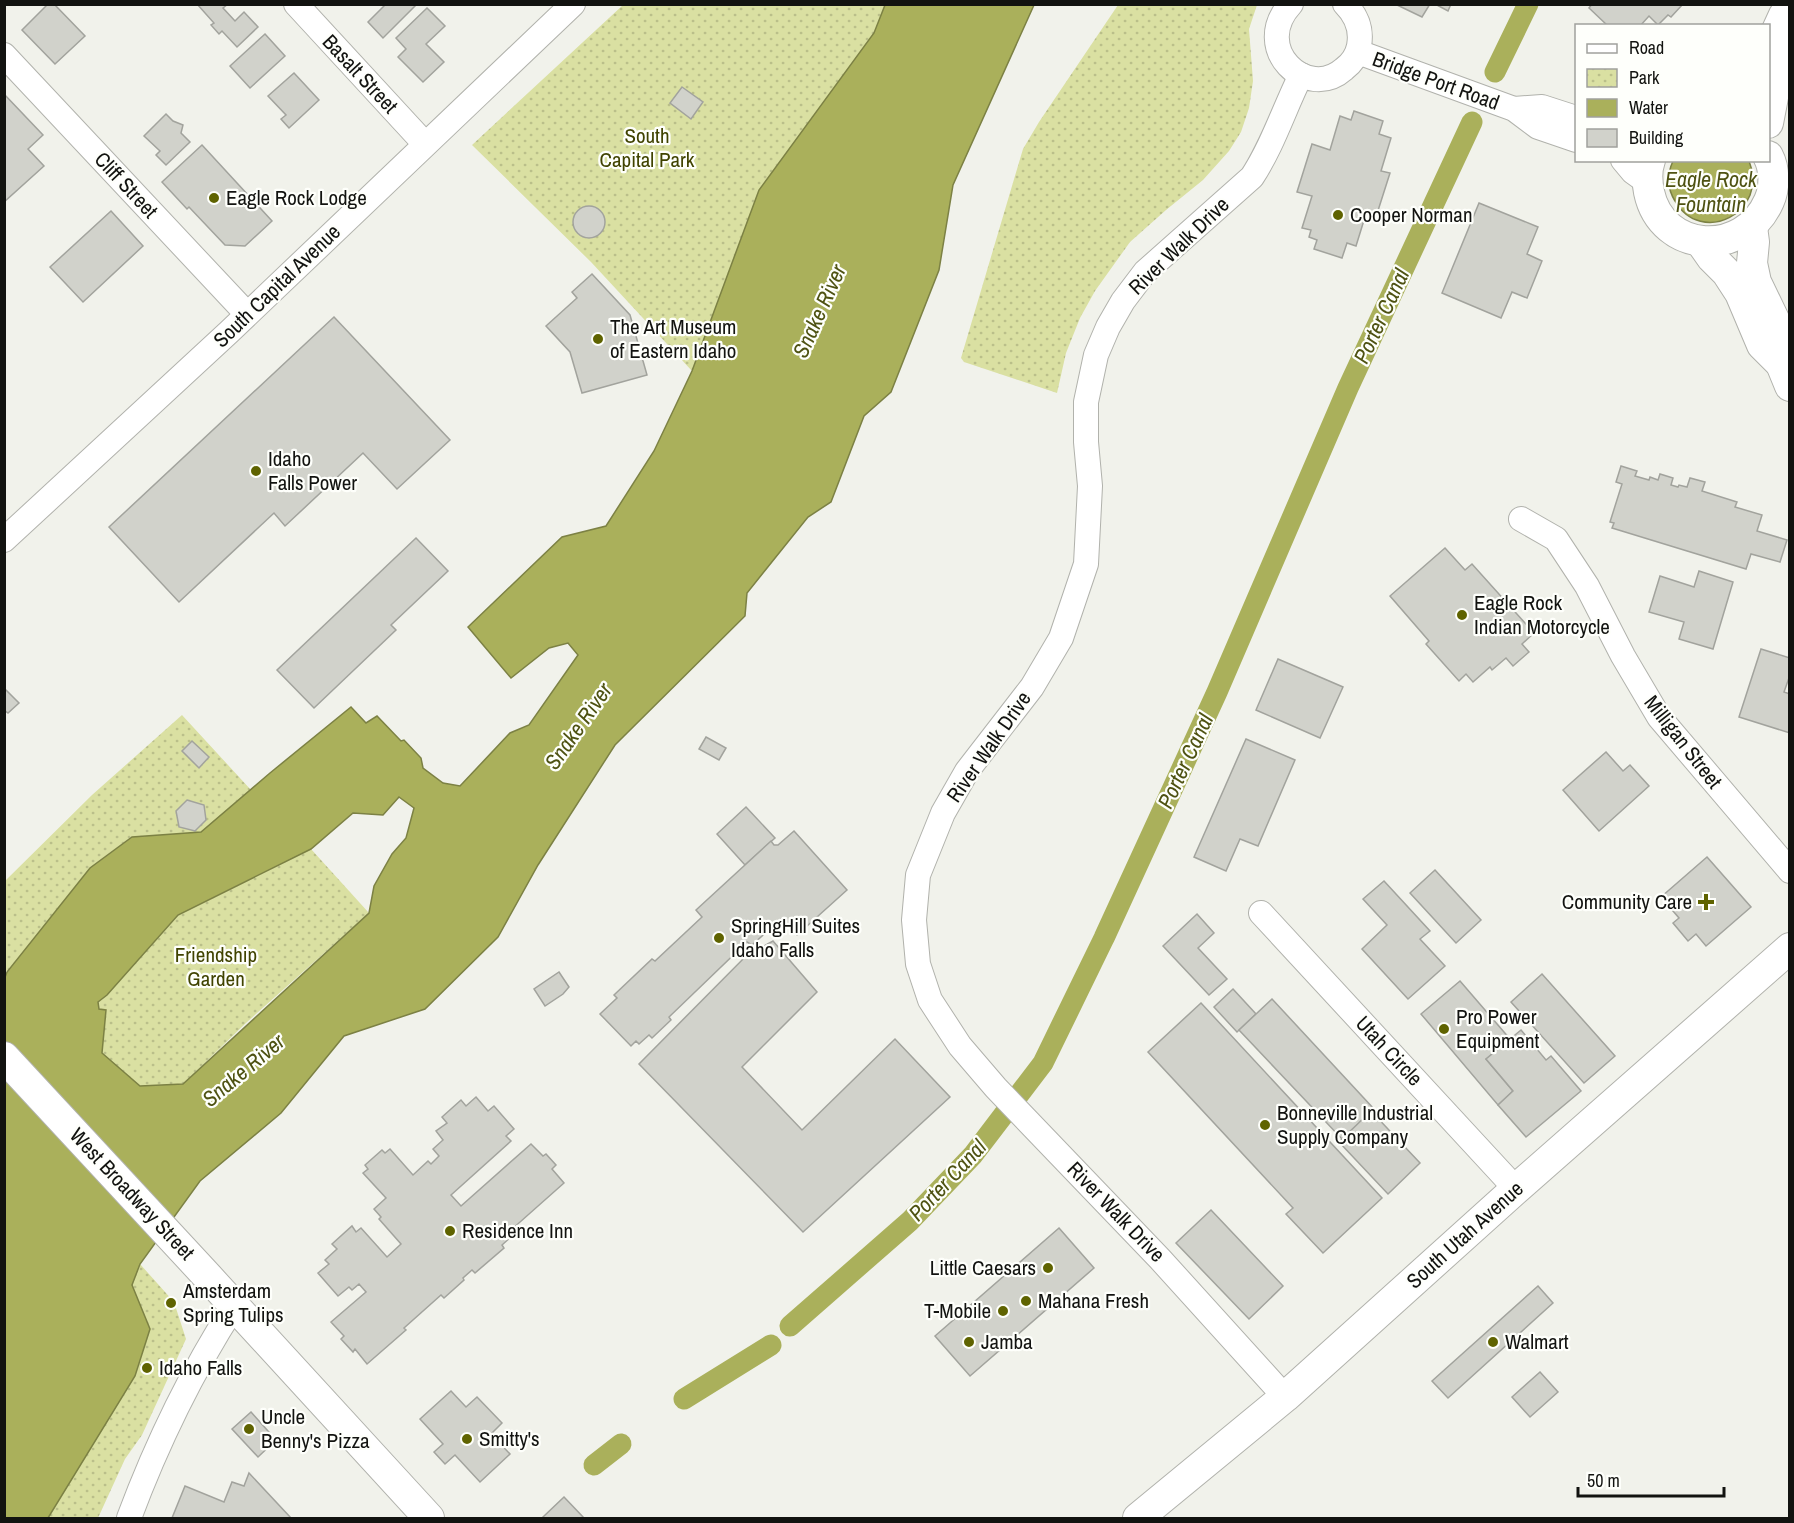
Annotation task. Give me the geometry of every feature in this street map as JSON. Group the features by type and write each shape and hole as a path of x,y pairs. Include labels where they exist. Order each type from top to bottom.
{"main road":[{"path":"1770,46 1784,15 1790,11"},
{"path":"1770,113 1774,92 1790,55"},
{"path":"1648,171 1651,203 1663,221 1680,234 1700,242 1719,242 1736,237 1752,227 1764,213 1771,197 1773,178 1769,162"},
{"path":"1752,227 1754,242 1752,263 1756,282 1783,338 1785,375"},
{"path":"1700,242 1727,273 1740,293 1762,345 1785,375"},
{"name":"South Utah Avenue","path":"1137,1518 1285,1397 1516,1189 1790,948"},
{"name":"West Broadway Street","path":"4,1057 429,1518"}],"street":[{"name":"Basalt Street","path":"296,4 425,144"},
{"name":"South Capital Avenue","path":"4,540 247,314 573,4"},
{"path":"1291,4 1282,16 1277,29 1276,43 1289,67 1301,75 1314,79 1328,78 1341,73 1351,64 1358,52 1361,38 1359,24 1353,12 1345,4"},
{"name":"Bridge Port Road","path":"1358,52 1506,106 1538,127 1575,140"},
{"name":"Cliff Street","path":"4,55 247,314"},
{"name":"River Walk Drive","path":"1285,1397 1160,1258 996,1088 960,1046 930,1000 918,964 914,920 918,875 943,813 967,771 1032,687 1061,638 1086,564 1090,486 1086,441 1086,402 1096,355 1108,327 1123,301 1145,272 1252,177 1264,160 1301,75"},
{"name":"Bridge Port Road","path":"1506,106 1542,107 1575,118"},
{"path":"1625,162 1633,172 1648,171"},
{"name":"Milligan Street","path":"1521,519 1556,539 1587,586 1623,656 1659,717 1790,871"},
{"name":"Utah Circle","path":"1261,913 1516,1189"},
{"path":"129,1518 182,1395 234,1305"}],"green space":[{"name":"South Capital Park","path":"623,5 885,5 874,33 759,190 692,371 591,262 472,145"},
{"path":"1118,5 1257,5 1249,29 1253,81 1249,108 1241,132 1229,151 1203,180 1130,242 1095,291 1080,318 1066,353 1057,393 964,362 961,358 1023,149"},
{"path":"182,715 251,790 201,832 131,837 90,868 7,972 5,969 5,881 92,795"},
{"name":"Friendship Garden","path":"311,849 369,913 246,1023 183,1084 140,1086 101,1053 106,1011 99,1010 98,1002 107,995 178,915"},
{"path":"140,1264 174,1302 186,1339 142,1435 125,1459 98,1518 48,1518 135,1376 150,1329 131,1285"}],"water":[{"name":"Snake River","path":"885,5 1034,5 953,185 939,270 891,392 864,416 831,502 808,517 747,593 745,616 615,745 538,865 498,937 425,1009 344,1036 281,1113 200,1181 140,1264 132,1285 150,1329 135,1376 48,1518 5,1518 4,980 7,972 90,868 132,837 201,832 351,707 366,723 377,716 421,758 423,768 443,783 460,786 510,733 529,725 578,655 568,643 549,648 511,678 468,627 562,537 606,526 654,451 692,371 759,190 874,33","holes":["399,797 414,808 406,838 392,854 374,886 369,913 183,1084 140,1086 102,1053 106,1010 99,1009 98,1002 107,995 178,915 311,849 353,813 383,815"]},
{"name":"Eagle Rock Fountain","path":"1673,162 1749,162 1753,179 1750,195 1742,208 1730,217 1715,222 1700,221 1687,215 1672,196 1670,171"}],"building":[{"path":"48,4 54,4 85,36 55,64 22,30"},
{"path":"197,4 228,4 223,8 235,21 244,12 258,27 237,47 222,31 219,34 211,25 214,23"},
{"path":"386,4 417,4 383,38 368,22"},
{"path":"1395,4 1430,4 1422,17"},
{"path":"1435,4 1451,4 1448,11"},
{"path":"1592,4 1683,4 1671,17 1668,15 1659,24 1649,16 1642,24 1606,24 1589,8"},
{"path":"427,8 445,26 426,44 444,62 423,82 398,57 406,49 396,38"},
{"path":"265,34 285,56 250,88 230,66"},
{"path":"294,73 319,100 289,128 281,119 286,115 268,96"},
{"path":"682,87 703,102 691,119 670,103"},
{"path":"4,94 43,135 28,149 44,166 4,202"},
{"path":"1354,111 1383,121 1379,134 1391,138 1381,171 1390,173 1375,220 1365,217 1356,246 1347,243 1342,258 1314,249 1317,240 1309,237 1311,230 1302,228 1312,196 1297,192 1312,144 1330,150 1340,116 1351,120"},
{"path":"166,114 173,121 183,125 181,133 190,142 166,165 156,155 160,151 144,136"},
{"name":"Eagle Rock Lodge","path":"202,145 272,221 245,246 225,245 162,182"},
{"path":"1479,203 1538,227 1527,254 1542,261 1527,298 1512,292 1501,318 1442,293"},
{"path":"589,206 600,211 605,222 600,233 589,238 578,233 573,222 578,211"},
{"path":"111,211 143,246 83,302 50,267"},
{"name":"The Art Museum of Eastern Idaho","path":"592,274 630,315 647,375 582,393 570,352 546,326 577,298 572,292"},
{"name":"Idaho Falls Power","path":"334,317 450,440 397,489 363,453 285,526 274,513 179,602 109,527"},
{"path":"1621,466 1637,471 1635,476 1649,480 1650,477 1658,480 1660,474 1673,478 1671,485 1678,487 1679,485 1687,487 1690,478 1705,482 1702,491 1737,502 1735,507 1762,515 1757,531 1787,540 1780,562 1751,554 1746,569 1612,528 1614,523 1610,522 1622,484 1616,482"},
{"path":"416,538 448,571 391,625 396,630 314,708 277,670"},
{"name":"Eagle Rock Indian Motorcycle","path":"1445,548 1465,570 1472,564 1534,633 1522,644 1529,652 1513,666 1506,658 1492,670 1490,667 1473,682 1466,674 1459,681 1426,644 1429,641 1390,596"},
{"path":"1699,571 1733,582 1713,649 1679,639 1684,622 1649,612 1660,576 1694,587"},
{"path":"1761,649 1790,658 1790,675 1784,692 1790,694 1790,733 1739,717"},
{"path":"1278,659 1343,687 1320,738 1256,710"},
{"path":"4,688 19,703 8,713 4,710"},
{"path":"706,737 726,748 719,760 699,749"},
{"path":"1246,739 1295,760 1258,846 1240,839 1226,871 1194,857"},
{"path":"192,741 209,757 199,768 182,751"},
{"path":"1606,752 1623,771 1630,765 1649,786 1599,831 1563,790"},
{"path":"187,800 204,805 206,820 195,831 179,827 176,811"},
{"path":"746,807 775,838 745,865 717,834"},
{"name":"SpringHill Suites Idaho Falls","path":"794,831 847,890 797,935 782,918 752,945 747,942 669,1017 671,1020 652,1038 649,1035 639,1044 636,1041 631,1046 600,1014 617,998 614,995 702,917 696,910 771,841 774,845 778,845"},
{"name":"Community Care","path":"1707,857 1751,907 1706,946 1696,934 1688,941 1673,923 1679,918 1661,897"},
{"path":"1435,870 1481,920 1456,943 1410,893"},
{"path":"1384,881 1430,931 1420,939 1445,966 1408,999 1362,949 1387,925 1363,899"},
{"path":"1197,914 1214,933 1198,948 1227,979 1209,995 1163,946"},
{"path":"773,941 817,992 742,1067 802,1130 895,1039 950,1097 803,1232 639,1064 746,956"},
{"path":"559,972 569,987 545,1006 534,989"},
{"path":"1542,974 1615,1056 1584,1083 1511,1002"},
{"path":"1460,981 1510,1039 1486,1059 1513,1091 1498,1105 1421,1014"},
{"path":"1233,989 1256,1014 1237,1032 1214,1007"},
{"path":"1272,999 1374,1109 1342,1139 1239,1030"},
{"name":"Bonneville Industrial Supply Company","path":"1201,1003 1382,1198 1323,1253 1286,1214 1293,1208 1148,1052"},
{"path":"1521,1030 1546,1060 1551,1056 1581,1091 1526,1137 1498,1105 1513,1091 1486,1059"},
{"name":"Residence Inn","path":"476,1097 488,1111 494,1106 514,1129 506,1136 511,1141 451,1195 461,1206 531,1144 543,1156 546,1154 556,1165 552,1169 564,1183 511,1230 514,1234 502,1245 504,1248 475,1273 472,1270 444,1298 441,1295 367,1364 355,1349 353,1352 341,1339 344,1336 331,1322 366,1292 359,1284 352,1290 349,1287 338,1296 318,1273 329,1264 325,1260 337,1249 332,1244 352,1226 356,1232 361,1228 387,1257 401,1244 379,1219 381,1217 374,1209 386,1198 363,1173 368,1169 365,1165 382,1150 385,1153 390,1149 413,1175 428,1161 431,1164 439,1156 433,1149 443,1140 436,1131 447,1123 442,1117 461,1100 466,1106"},
{"path":"1371,1111 1420,1163 1388,1194 1339,1142"},
{"path":"1211,1210 1283,1286 1249,1319 1176,1243"},
{"path":"1059,1228 1094,1268 970,1376 935,1336"},
{"name":"Walmart","path":"1538,1286 1553,1303 1448,1398 1432,1381"},
{"path":"1540,1372 1558,1392 1530,1417 1512,1397"},
{"name":"Smitty's","path":"451,1391 466,1407 477,1397 502,1423 491,1434 510,1454 480,1482 455,1455 445,1464 434,1452 443,1444 420,1419"},
{"path":"251,1412 276,1440 258,1457 232,1429"},
{"path":"249,1473 291,1518 172,1518 185,1486 224,1502 232,1482 244,1486"},
{"path":"564,1497 584,1518 543,1517"}],"waterway":[{"name":"Porter Canal","path":"1495,72 1528,4"},
{"name":"Porter Canal","path":"790,1326 910,1221 973,1155 1043,1063 1104,938 1217,692 1348,388 1472,122"},
{"name":"Porter Canal","path":"684,1399 771,1345"},
{"name":"Porter Canal","path":"594,1465 621,1444"}],"place":[{"name":"Eagle Rock Lodge","path":"214,198"},
{"name":"Cooper Norman","path":"1338,215"},
{"name":"The Art Museum of Eastern Idaho","path":"598,339"},
{"name":"Idaho Falls Power","path":"256,471"},
{"name":"Eagle Rock Indian Motorcycle","path":"1462,615"},
{"name":"Community Care","path":"1706,902"},
{"name":"SpringHill Suites Idaho Falls","path":"719,938"},
{"name":"Pro Power Equipment","path":"1444,1029"},
{"name":"Bonneville Industrial Supply Company","path":"1265,1125"},
{"name":"Residence Inn","path":"450,1231"},
{"name":"Little Caesars","path":"1048,1268"},
{"name":"Mahana Fresh","path":"1026,1301"},
{"name":"Amsterdam Spring Tulips","path":"171,1303"},
{"name":"T-Mobile","path":"1003,1311"},
{"name":"Jamba","path":"969,1342"},
{"name":"Walmart","path":"1493,1342"},
{"name":"Idaho Falls","path":"147,1368"},
{"name":"Uncle Benny's Pizza","path":"249,1429"},
{"name":"Smitty's","path":"467,1439"}]}
